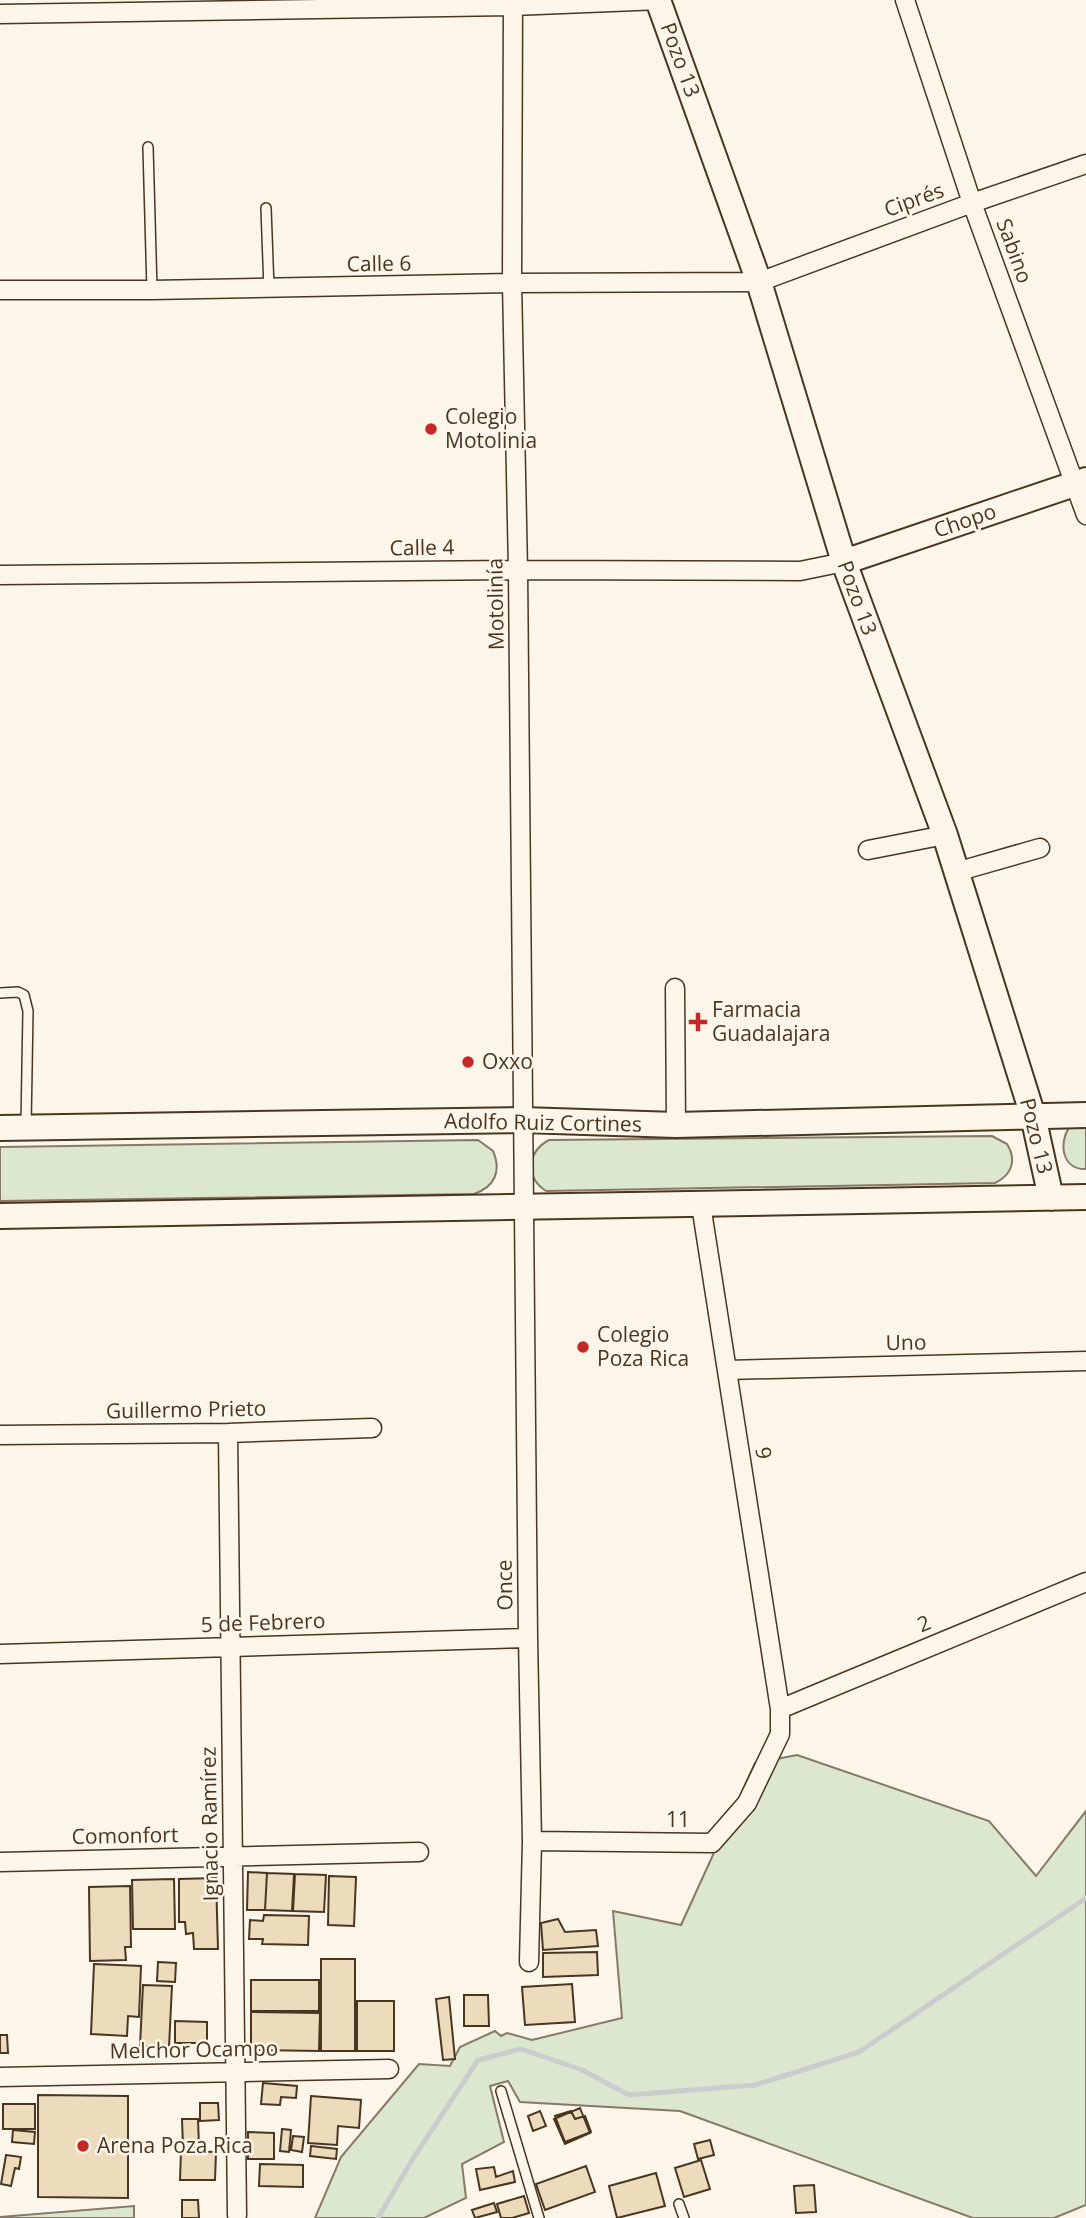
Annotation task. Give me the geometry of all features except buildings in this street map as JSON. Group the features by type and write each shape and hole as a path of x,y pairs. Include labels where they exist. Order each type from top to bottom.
{"main road":[{"name":"Pozo 13","path":"659,0 759,282 844,562 945,835 1033,1116 1051,1198"},
{"name":"Chopo","path":"844,562 1081,482"},
{"name":"Adolfo Ruiz Cortines","path":"0,1128 523,1120 676,1125 1086,1115"},
{"path":"0,1216 1086,1197"}],"street":[{"path":"0,14 659,0"},
{"name":"Sabino","path":"905,0 972,203 1081,482 1086,515"},
{"name":"Motolinía","path":"513,3 512,283 518,570 524,1207"},
{"name":"Ciprés","path":"759,282 1086,164"},
{"name":"Calle 6","path":"0,290 759,282"},
{"name":"Calle 4","path":"0,575 518,570 800,571 844,562"},
{"path":"868,850 945,835"},
{"path":"956,872 1040,848"},
{"path":"675,988 676,1125"},
{"name":"9","path":"701,1205 780,1709"},
{"name":"Once","path":"524,1207 532,1841 529,1962"},
{"name":"Uno","path":"727,1370 1086,1361"},
{"name":"Guillermo Prieto","path":"0,1435 228,1433 372,1428"},
{"name":"Ignacio Ramírez","path":"228,1433 237,2215"},
{"name":"2","path":"780,1709 1086,1582"},
{"name":"5 de Febrero","path":"0,1654 528,1638"},
{"name":"11","path":"532,1841 712,1843 747,1804 780,1734 780,1709"},
{"name":"Comonfort","path":"0,1862 419,1852"},
{"name":"Melchor Ocampo","path":"0,2077 389,2069"}],"lane":[{"path":"148,147 152,290"},
{"path":"266,208 270,289"},
{"path":"0,993 18,992 24,995 28,1011 26,1128"},
{"path":"501,2091 539,2218"},
{"path":"679,2204 684,2218"}],"green space":[{"path":"1086,1121 1086,1169 1071,1165 1063,1146 1071,1125"},
{"path":"992,1136 1007,1144 1012,1156 1009,1171 995,1183 546,1191 535,1179 531,1165 536,1151 549,1140"},
{"path":"478,1140 493,1151 497,1166 491,1183 474,1194 0,1201 0,1147"},
{"path":"797,1755 989,1821 1036,1876 1086,1811 1086,2205 1054,2218 973,2218 680,2111 520,2102 508,2081 490,2086 504,2142 462,2164 466,2198 424,2218 315,2218 341,2157 419,2064 450,2066 460,2047 495,2031 501,2036 507,2033 532,2040 622,2018 613,1911 681,1925 755,1763"},
{"path":"134,2206 134,2218 0,2218 0,2217"}],"waterway":[{"path":"378,2218 414,2157 478,2060 521,2049 582,2070 629,2095 755,2085 859,2052 1086,1898"}],"place":[{"name":"Colegio Motolinia","path":"431,429"},
{"name":"Farmacia Guadalajara","path":"698,1022"},
{"name":"Oxxo","path":"468,1062"},
{"name":"Colegio Poza Rica","path":"583,1347"},
{"name":"Arena Poza Rica","path":"83,2146"}]}
